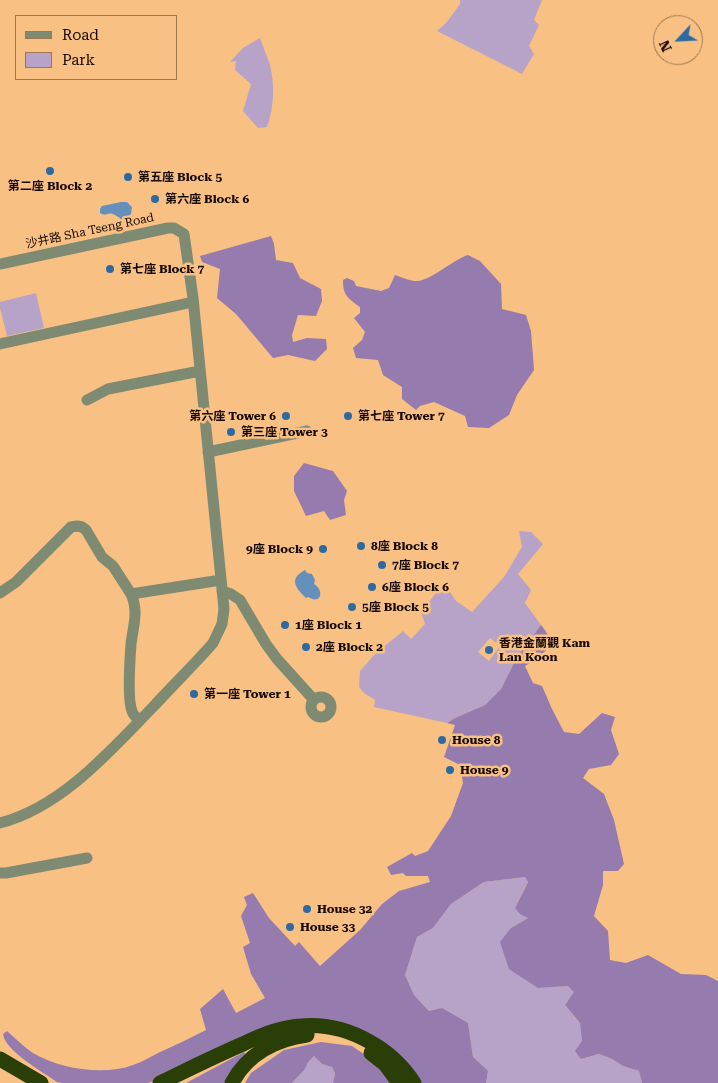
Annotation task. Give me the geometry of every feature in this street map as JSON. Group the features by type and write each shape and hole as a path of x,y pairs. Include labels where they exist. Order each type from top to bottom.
{"highway":[{"path":"160,1083 260,1036 280,1029 300,1026 321,1026 341,1029 361,1036 379,1046 395,1059 414,1083"},
{"path":"232,1083 244,1064 259,1052 288,1038 314,1034 339,1038 362,1047 385,1064 399,1083"},
{"path":"0,1059 41,1083"},
{"path":"0,1065 21,1083"}],"street":[{"name":"沙井路 Sha Tseng Road","path":"0,264 174,228 184,234 193,302"},
{"path":"0,344 193,302 224,609 220,630 213,643 107,754 65,790 37,808 15,819 0,823"},
{"path":"87,400 108,390 200,371"},
{"path":"208,452 307,431"},
{"path":"0,593 16,582 71,527 82,527 86,530 102,557 113,566 131,594 135,604 136,614 130,652 130,701 132,712 139,720"},
{"path":"131,594 222,585"},
{"path":"222,585 240,600 266,644 314,700"},
{"path":"0,873 87,858"}],"green space":[{"path":"460,0 542,0 534,20 539,25 529,46 534,54 522,74 437,31 447,22 460,4"},
{"path":"260,38 270,65 273,80 273,96 267,127 258,128 243,111 251,84 235,70 236,61 230,62 243,48"},
{"path":"36,293 44,328 7,336 0,302"},
{"path":"519,531 531,532 543,544 518,574 531,590 525,603 541,625 516,659 501,689 485,705 447,723 374,707 375,700 364,693 359,687 360,671 375,654 403,631 411,639 425,624 421,612 444,583 456,601 472,612 504,577 522,547","holes":["490,638 500,646 489,661 478,652"]},
{"path":"525,877 528,881 515,908 528,918 511,928 538,988 568,986 575,992 565,1005 580,1023 582,1059 599,1054 612,1059 623,1066 639,1071 642,1083 486,1083 488,1072 473,1057 468,1023 429,1011 414,995 405,975 417,937 433,928 451,904 484,882"},
{"path":"314,1056 322,1064 332,1067 335,1072 333,1083 292,1083 305,1069 307,1062"}],"shaded area":[{"path":"271,236 276,260 293,263 300,278 321,289 322,301 316,316 298,315 292,335 293,342 307,338 326,339 327,349 315,361 288,355 273,358 236,314 217,298 220,269 202,262 200,256"},
{"path":"468,255 480,261 501,284 502,309 526,315 531,331 534,370 517,395 509,415 489,428 468,427 465,416 434,402 420,406 416,410 402,399 402,387 383,375 378,360 356,358 353,348 362,340 365,332 354,318 360,313 360,307 347,296 343,285 343,280 347,278 354,281 356,286 381,291 389,288 395,275 412,281 420,281"},
{"path":"304,463 333,471 347,491 344,500 346,515 330,520 324,511 306,516 294,491 294,476"},
{"path":"541,625 549,638 549,645 540,656 525,666 533,683 542,686 564,732 579,734 602,713 615,717 611,730 619,754 611,765 589,769 583,778 604,794 614,820 624,864 618,871 603,871 603,885 594,916 608,931 610,960 626,963 648,955 681,974 706,975 718,981 718,1083 642,1083 639,1071 623,1066 612,1059 599,1054 581,1059 575,1051 582,1041 580,1023 565,1005 574,992 568,986 538,988 509,969 500,942 511,928 528,918 520,914 515,908 528,882 525,877 484,882 451,904 433,928 417,937 405,975 414,995 429,1011 442,1008 468,1023 473,1057 488,1071 486,1083 416,1083 372,1036 302,1027 148,1083 57,1082 17,1054 5,1041 3,1034 7,1031 33,1053 44,1059 69,1067 109,1070 136,1064 206,1030 200,1009 223,989 236,1013 265,998 251,974 243,947 250,943 241,916 247,905 244,897 253,893 269,918 295,946 299,942 320,966 360,930 382,904 399,891 430,882 428,876 406,876 403,873 391,875 387,867 412,853 415,856 428,851 451,816 463,783 460,765 444,757 455,725 447,723 485,705 501,689 516,659"},
{"path":"321,1042 352,1046 378,1064 393,1083 333,1083 335,1073 332,1067 322,1064 314,1056 292,1083 245,1083 251,1073 284,1050"},
{"path":"244,1052 247,1056 226,1083 186,1083"}],"water":[{"path":"127,202 132,207 131,214 126,219 123,220 113,214 104,215 100,213 102,206"},
{"path":"305,570 307,573 312,574 315,580 314,584 320,590 319,598 306,598 295,584 297,577"}],"place":[{"name":"第二座 Block 2","path":"50,171"},
{"name":"第五座 Block 5","path":"128,177"},
{"name":"第六座 Block 6","path":"155,199"},
{"name":"第七座 Block 7","path":"110,269"},
{"name":"第六座 Tower 6","path":"286,416"},
{"name":"第七座 Tower 7","path":"348,416"},
{"name":"第三座 Tower 3","path":"231,432"},
{"name":"8座 Block 8","path":"361,546"},
{"name":"9座 Block 9","path":"323,549"},
{"name":"7座 Block 7","path":"382,565"},
{"name":"6座 Block 6","path":"372,587"},
{"name":"5座 Block 5","path":"352,607"},
{"name":"1座 Block 1","path":"285,625"},
{"name":"2座 Block 2","path":"306,647"},
{"name":"香港金蘭觀 Kam Lan Koon","path":"489,650"},
{"name":"第一座 Tower 1","path":"194,694"},
{"name":"House 8","path":"442,740"},
{"name":"House 9","path":"450,770"},
{"name":"House 32","path":"307,909"},
{"name":"House 33","path":"290,927"}]}
